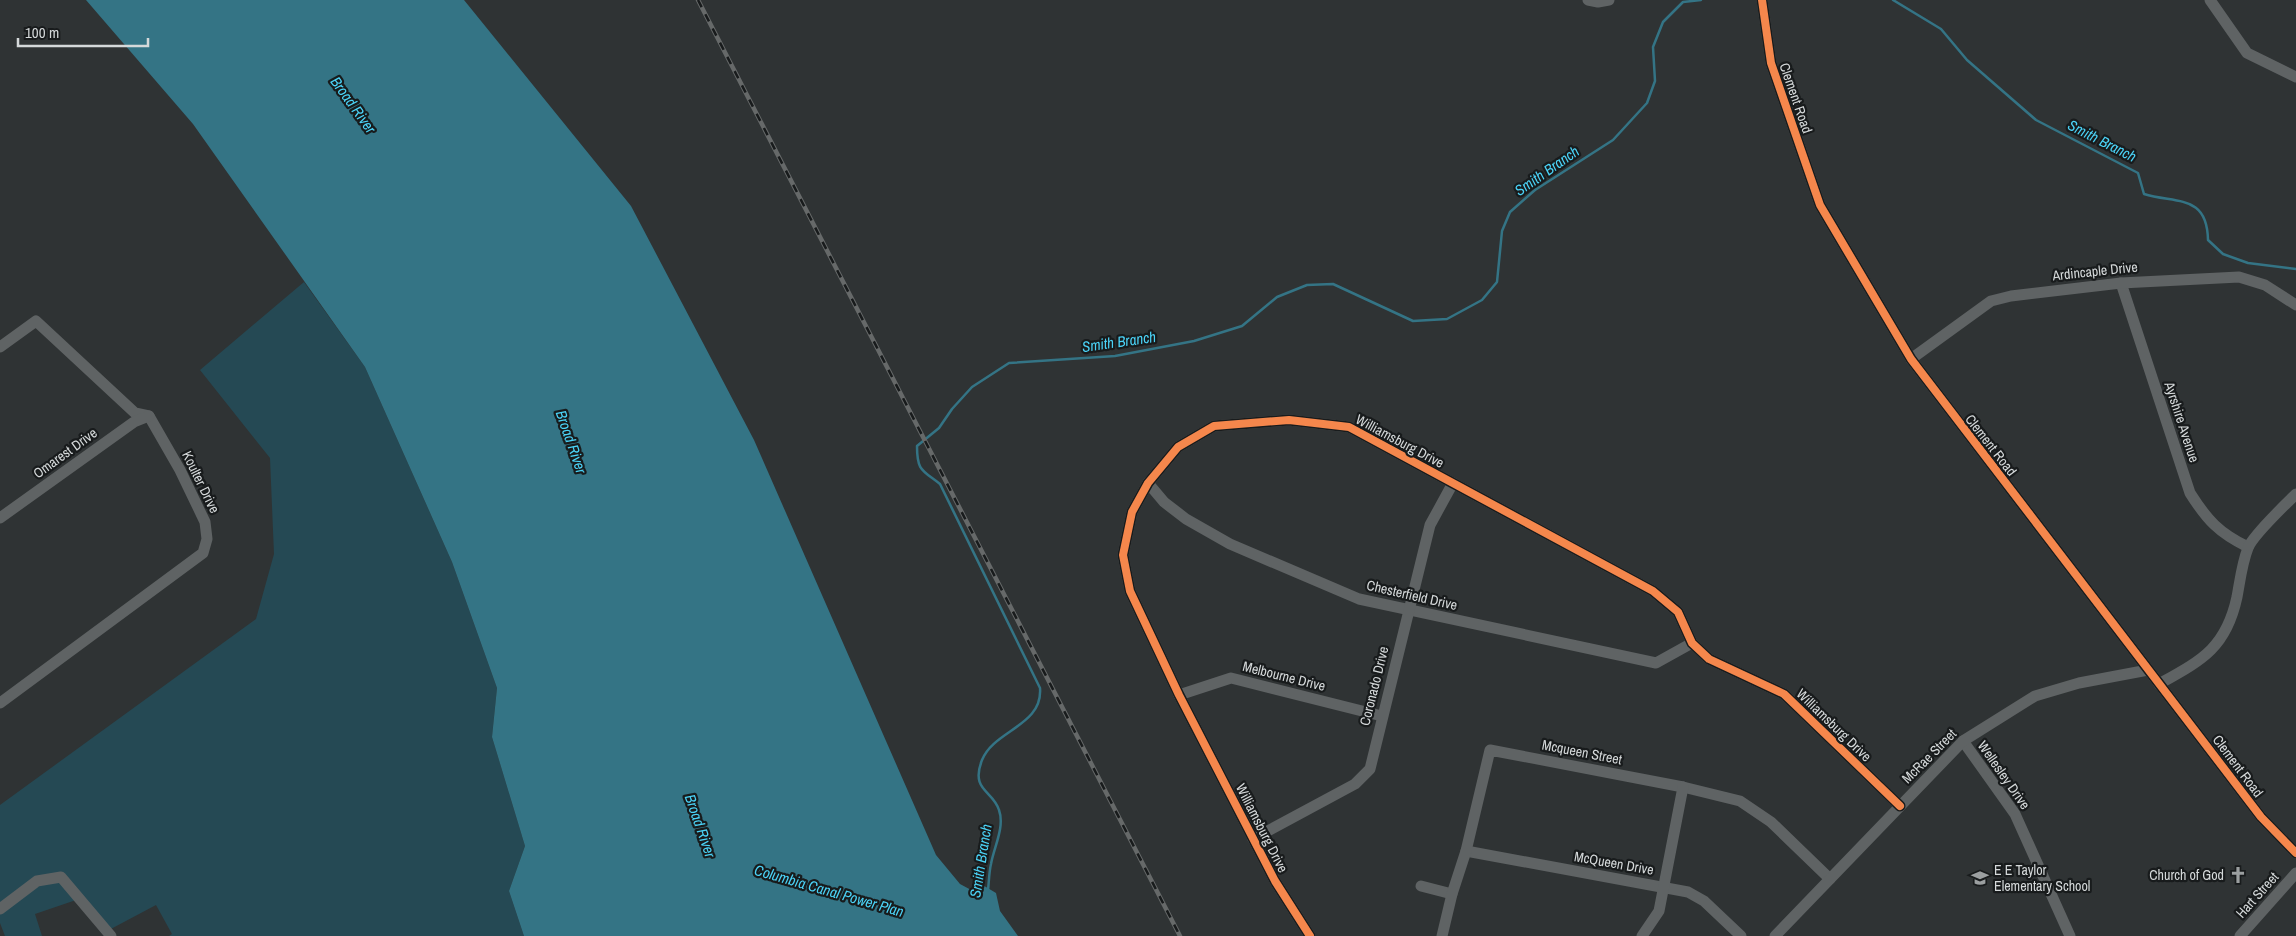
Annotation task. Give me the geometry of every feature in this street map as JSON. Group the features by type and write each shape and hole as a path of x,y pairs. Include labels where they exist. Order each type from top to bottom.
{"street":[{"path":"1588,0 1598,2 1609,0"},
{"path":"2210,0 2247,53 2296,77"},
{"name":"Clement Road","path":"1763,5 1771,64 1820,205 1910,359 2261,818 2296,853"},
{"name":"Ardincaple Drive","path":"1910,359 1991,301 2011,296 2121,283 2239,278 2264,285 2296,305"},
{"name":"Ayrshire Avenue","path":"2121,283 2190,493 2206,519 2230,538 2248,547"},
{"path":"0,347 36,321 135,413 149,416"},
{"name":"Omarest Drive","path":"0,518 134,422 149,416"},
{"name":"Koulter Drive","path":"0,703 203,553 207,540 205,522 180,470 149,416"},
{"name":"Williamsburg Drive","path":"1310,936 1275,881 1179,695 1130,591 1123,555 1132,512 1148,483 1178,447 1214,426 1289,420 1350,427 1653,591 1678,612 1692,643 1709,659 1784,694 1900,806"},
{"name":"Chesterfield Drive","path":"1148,483 1164,502 1186,519 1230,544 1358,599 1656,663 1692,643"},
{"name":"Coronado Drive","path":"1253,839 1355,784 1370,769 1430,525 1453,483"},
{"path":"2159,684 2189,668 2211,652 2224,635 2234,610 2248,547 2296,494"},
{"name":"McRae Street","path":"1775,936 1963,741 2035,696 2079,683 2148,670"},
{"name":"Melbourne Drive","path":"1179,695 1230,678 1382,716"},
{"name":"Wellesley Drive","path":"1963,741 2015,814 2070,936"},
{"name":"Mcqueen Street","path":"1442,936 1452,894 1466,851 1490,750 1683,787 1722,795 1740,801 1771,822 1830,879"},
{"path":"1642,936 1659,911 1683,787"},
{"name":"McQueen Drive","path":"1466,851 1688,892 1704,901 1741,936"},
{"name":"Hart Street","path":"2240,936 2296,874"},
{"path":"0,909 37,881 61,877 111,936"},
{"path":"1422,886 1452,894"}],"shaded area":[{"path":"304,282 365,367 452,562 497,688 492,737 525,846 509,891 524,936 169,936 172,934 156,905 107,931 79,899 35,914 42,936 5,936 0,923 0,805 256,619 274,554 270,458 200,370"}],"water":[{"path":"86,0 464,0 631,206 754,440 936,855 960,884 973,891 981,884 996,893 1000,911 1018,936 524,936 509,891 525,846 492,737 497,688 452,562 365,367 193,124"}],"waterway":[{"name":"Smith Branch","path":"988,890 990,867 1000,830 1001,817 996,803 981,784 979,770 988,750 1026,720 1034,711 1039,701 1040,688 940,484 922,469 918,461 917,446 939,428 952,409 972,387 1009,363 1115,356 1194,341 1242,326 1277,297 1307,285 1333,284 1413,321 1447,319 1482,300 1497,282 1502,231 1510,212 1535,190 1613,140 1647,103 1655,81 1653,47 1663,22 1683,2 1701,0"},
{"name":"Smith Branch","path":"1893,0 1941,29 1967,60 2036,120 2138,173 2144,194 2188,203 2196,208 2202,215 2206,225 2208,240 2223,254 2248,263 2296,269"}],"railway":[{"path":"698,0 1180,936"}],"cycle path":[{"path":"1762,0 1771,63 1820,205 1911,359 2261,817 2296,853"},
{"path":"1310,936 1275,881 1179,695 1130,591 1123,555 1132,512 1148,483 1178,447 1214,426 1289,420 1349,427 1653,591 1678,612 1692,643 1709,659 1784,694 1900,806"}],"place":[{"name":"Church of God","path":"2238,875"},
{"name":"E E Taylor Elementary School","path":"1980,878"}],"water label":[{"name":"Broad River","path":"353,105"},
{"name":"Broad River","path":"571,442"},
{"name":"Broad River","path":"700,826"},
{"name":"Columbia Canal Power Plan","path":"829,891"}]}
